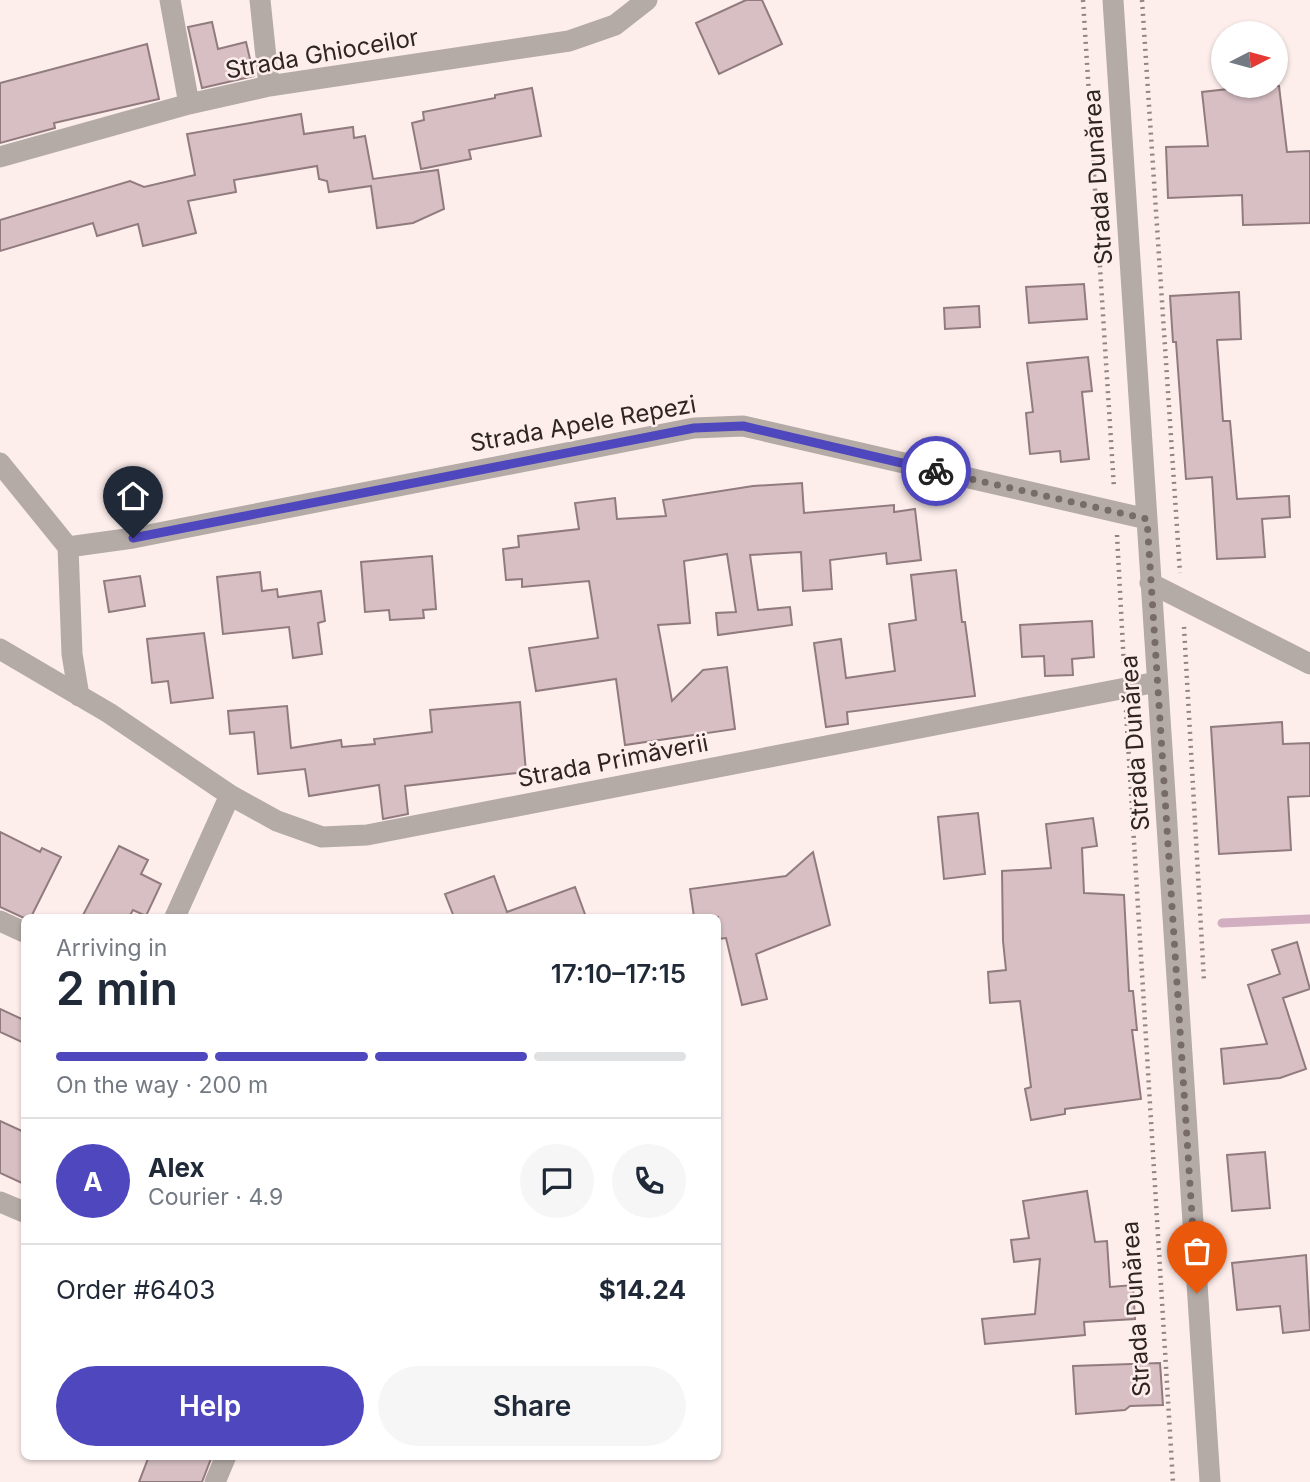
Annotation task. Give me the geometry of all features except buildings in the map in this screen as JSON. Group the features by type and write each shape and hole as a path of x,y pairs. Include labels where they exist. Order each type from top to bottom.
{"street":[{"path":"170,0 189,104"},
{"path":"260,0 269,86"},
{"name":"Strada Ghioceilor","path":"0,157 189,104 269,86 569,41 615,25 647,0"},
{"name":"Strada Dunărea","path":"1113,0 1210,1482"},
{"name":"Strada Apele Repezi","path":"68,547 133,538 694,428 723,426 743,426 1147,519"},
{"path":"0,463 68,547 72,654 79,696"},
{"path":"1150,583 1310,664"},
{"name":"Strada Primăverii","path":"0,649 109,713 230,795 277,821 311,835 356,837 1157,682"},
{"path":"176,914 230,795"},
{"path":"0,921 21,931"},
{"path":"0,1202 21,1211"},
{"path":"215,1482 224,1460"}],"path":[{"name":"Strada Dunărea","path":"1083,0 1174,1482"},
{"path":"1142,0 1205,986"}],"waterway":[{"path":"1222,923 1310,919"}],"way so far":[{"path":"936,471 1147,519 1197,1293"}],"route":[{"path":"133,538 694,428 743,426 936,471"}]}
